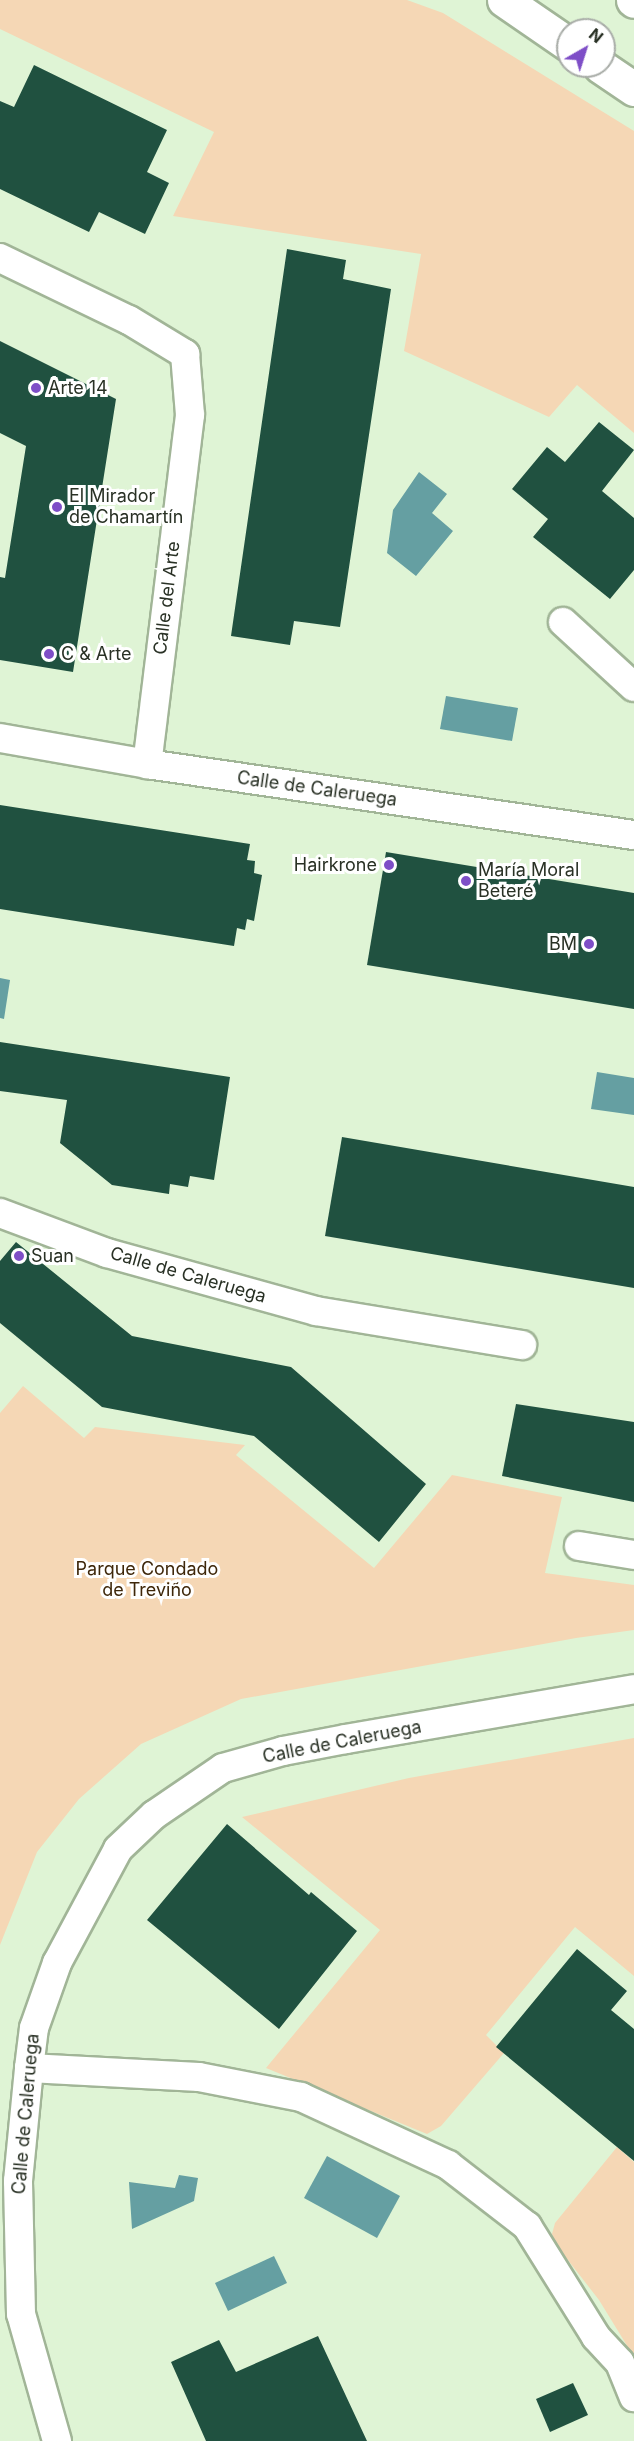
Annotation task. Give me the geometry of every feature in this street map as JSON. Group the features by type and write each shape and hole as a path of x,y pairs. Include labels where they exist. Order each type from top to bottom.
{"highway":[{"path":"504,0 556,36"},
{"path":"616,77 634,89"}],"street":[{"name":"Calle del Arte","path":"0,258 129,320 185,354 190,415 147,764"},
{"path":"563,622 634,687"},
{"name":"Calle de Caleruega","path":"0,738 147,764 634,836"},
{"name":"Calle de Caleruega","path":"0,1213 107,1252 316,1311 522,1345"},
{"path":"579,1546 634,1555"},
{"name":"Calle de Caleruega","path":"57,2441 10,2311 18,2181 29,2068 34,2028 57,1963 118,1849 154,1815 223,1768 283,1751 634,1689"},
{"path":"29,2068 199,2077 301,2097 448,2166 527,2226 596,2337 620,2363 634,2397"}],"green space":[{"path":"0,0 407,0 443,13 634,131 634,433 577,385 549,417 404,351 421,254 173,216 214,132 0,29"},
{"name":"Parque Condado de Treviño","path":"23,1386 84,1438 95,1427 245,1445 236,1455 374,1568 452,1475 562,1497 545,1573 634,1585 634,1630 576,1638 241,1699 141,1744 79,1799 37,1852 0,1945 0,1413"},
{"path":"634,1738 634,1976 575,1927 486,2035 504,2053 441,2126 427,2134 266,2068 380,1930 242,1817 409,1778"},
{"path":"617,2147 634,2162 634,2357 599,2300 557,2246 552,2234 555,2223"}],"water":[{"path":"419,472 447,494 432,513 453,531 416,576 387,553 393,510"},
{"path":"446,696 518,708 512,741 440,729"},
{"path":"0,978 10,980 4,1019 0,1018"},
{"path":"597,1072 634,1078 634,1115 591,1109"},
{"path":"327,2156 400,2196 377,2238 304,2198"},
{"path":"179,2175 198,2178 194,2201 132,2229 129,2182 175,2188"},
{"path":"274,2256 287,2283 228,2311 215,2283"}],"building":[{"path":"34,65 167,130 147,172 169,183 145,234 99,212 89,232 0,189 0,101 14,107"},
{"path":"287,249 346,260 343,279 391,289 340,627 294,621 290,645 231,636"},
{"name":"El Mirador de Chamartín","path":"0,341 116,399 73,672 0,660 0,577 5,578 26,446 0,433"},
{"path":"599,422 634,450 602,491 634,518 634,570 610,599 533,537 548,519 512,489 547,447 565,462"},
{"path":"0,805 250,844 247,860 255,861 254,873 262,875 254,921 247,919 245,930 237,928 234,946 0,909"},
{"path":"386,852 634,893 634,1009 367,965"},
{"path":"0,1042 230,1077 214,1180 190,1176 188,1187 170,1184 169,1194 112,1185 60,1143 67,1100 0,1091"},
{"path":"342,1137 634,1187 634,1288 325,1236"},
{"path":"16,1242 132,1336 291,1367 426,1484 379,1542 254,1436 102,1407 0,1323 0,1261"},
{"path":"516,1404 634,1422 634,1502 502,1476"},
{"path":"227,1824 309,1895 311,1892 357,1931 279,2029 147,1920"},
{"path":"577,1949 627,1991 611,2010 634,2029 634,2161 496,2047"},
{"path":"318,2336 367,2441 206,2441 171,2362 219,2340 236,2372"},
{"path":"573,2383 588,2415 550,2432 536,2399"}],"place":[{"name":"Arte 14","path":"36,388"},
{"name":"El Mirador de Chamartín","path":"57,507"},
{"name":"C & Arte","path":"49,654"},
{"name":"Hairkrone","path":"389,865"},
{"name":"María Moral Beteré","path":"466,881"},
{"name":"BM","path":"589,944"},
{"name":"Suan","path":"19,1256"}]}
